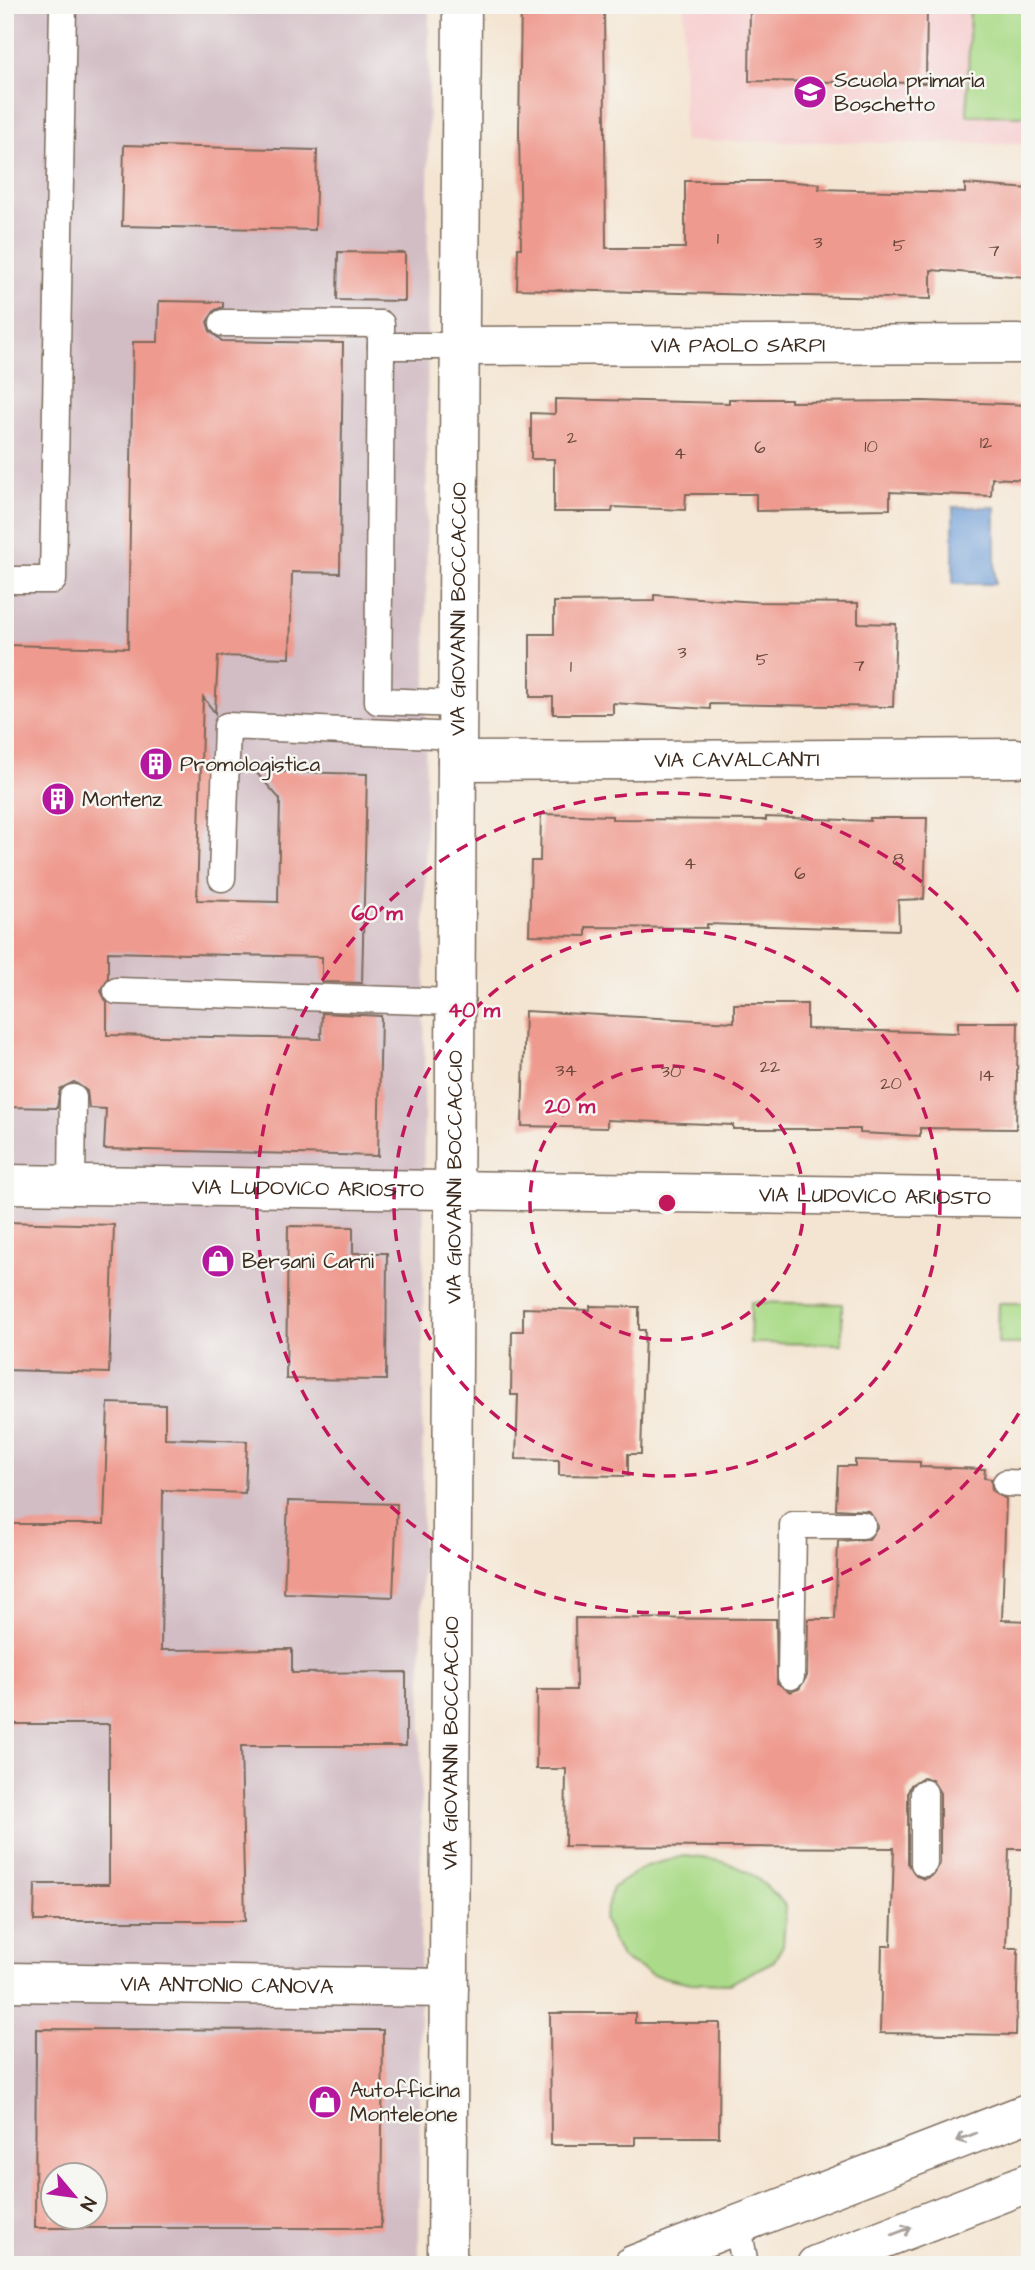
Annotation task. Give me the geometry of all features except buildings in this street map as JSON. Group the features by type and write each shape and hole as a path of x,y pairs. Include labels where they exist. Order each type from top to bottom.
{"street":[{"name":"VIA GIOVANNI BOCCACCIO","path":"447,2265 462,5"},
{"name":"VIA PAOLO SARPI","path":"460,346 1018,344"},
{"name":"VIA CAVALCANTI","path":"457,734 1016,758"},
{"name":"VIA LUDOVICO ARIOSTO","path":"5,1184 1030,1198"},
{"name":"VIA ANTONIO CANOVA","path":"5,1982 449,1988"},
{"path":"633,2265 1030,2112"},
{"path":"816,2265 1030,2182"}],"lane":[{"path":"5,579 53,580 63,5"},
{"path":"223,323 381,324 378,701 457,734"},
{"path":"381,345 460,346"},
{"path":"222,878 227,726 457,734"},
{"path":"117,991 455,1002"},
{"path":"72,1185 73,1098"},
{"path":"792,1676 793,1525 862,1525"},
{"path":"923,1863 924,1793"},
{"path":"738,2226 745,2265"}],"shaded area":[{"path":"5,5 429,5 419,2265 5,2265"},
{"name":"Scuola primaria Boschetto","path":"684,5 1030,5 1030,144 683,141"}],"green space":[{"path":"970,5 1030,5 1030,116 967,115"},
{"path":"751,1302 842,1304 842,1344 750,1343"},
{"path":"999,1303 1030,1303 1030,1344 998,1344"},
{"path":"684,1856 717,1861 741,1869 762,1883 786,1906 783,1945 774,1961 729,1984 691,1983 653,1975 621,1958 604,1920 612,1888 646,1866"}],"water":[{"path":"953,507 995,507 995,584 953,584"}],"place":[{"name":"Scuola primaria Boschetto","path":"810,92"},
{"name":"Promologistica","path":"156,764"},
{"name":"Montenz","path":"58,799"},
{"name":"Bersani Carni","path":"218,1261"},
{"name":"Autofficina Monteleone","path":"325,2102"}]}
